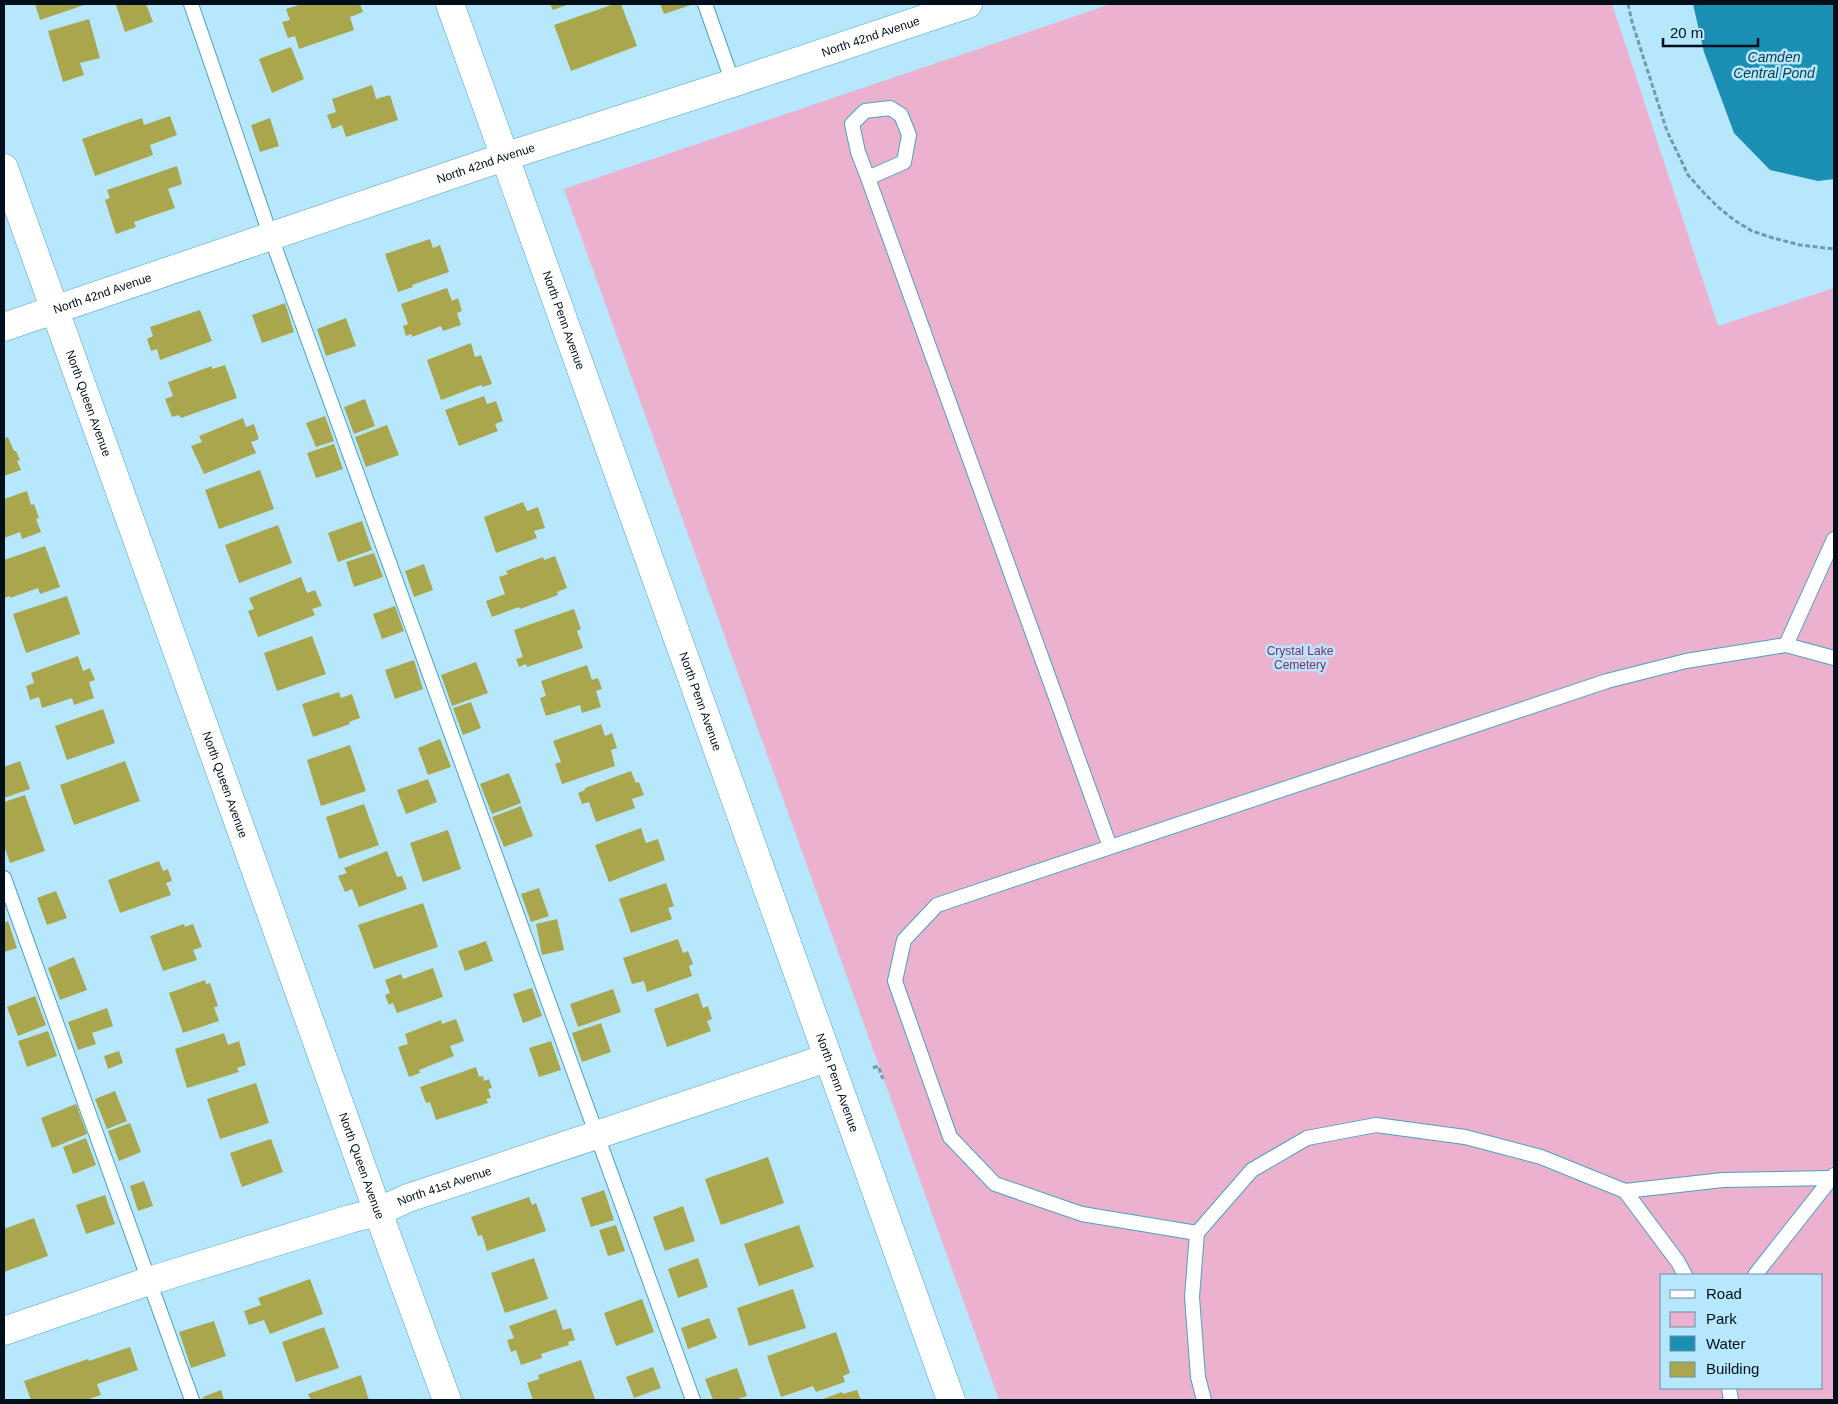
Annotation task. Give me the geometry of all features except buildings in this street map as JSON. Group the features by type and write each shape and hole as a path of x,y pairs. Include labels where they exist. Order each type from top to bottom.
{"street":[{"name":"North Penn Avenue","path":"450,4 951,1400"},
{"name":"North 42nd Avenue","path":"4,327 504,157 733,84 966,4"},
{"name":"North Queen Avenue","path":"4,168 447,1400"},
{"name":"North 41st Avenue","path":"4,1330 149,1281 378,1212 408,1198 827,1058"}],"lane":[{"path":"191,4 271,236 693,1400"},
{"path":"705,4 733,84"},
{"path":"868,178 904,162 909,135 901,115 890,108 865,111 852,124 858,152 1110,847"},
{"path":"1786,645 1834,539"},
{"path":"1197,1233 1082,1214 995,1184 950,1136 895,981 904,940 937,905 1607,681 1686,661 1786,645 1834,658"},
{"path":"4,878 192,1400"},
{"path":"1204,1400 1198,1377 1192,1297 1197,1233 1252,1170 1307,1138 1376,1124 1465,1137 1541,1157 1625,1191 1724,1180 1832,1176"},
{"path":"1757,1274 1832,1176"},
{"path":"1625,1191 1678,1262 1684,1274"}],"path":[{"path":"1628,4 1667,131 1688,175 1716,206 1752,231 1800,244 1834,249"},
{"path":"873,1068 878,1066 883,1080"}],"green space":[{"name":"Crystal Lake Cemetery","path":"1111,4 1612,4 1718,326 1834,288 1834,1400 999,1400 564,189"}],"water":[{"name":"Camden Central Pond","path":"1693,4 1834,4 1834,179 1818,181 1770,170 1734,133 1704,52"}]}
